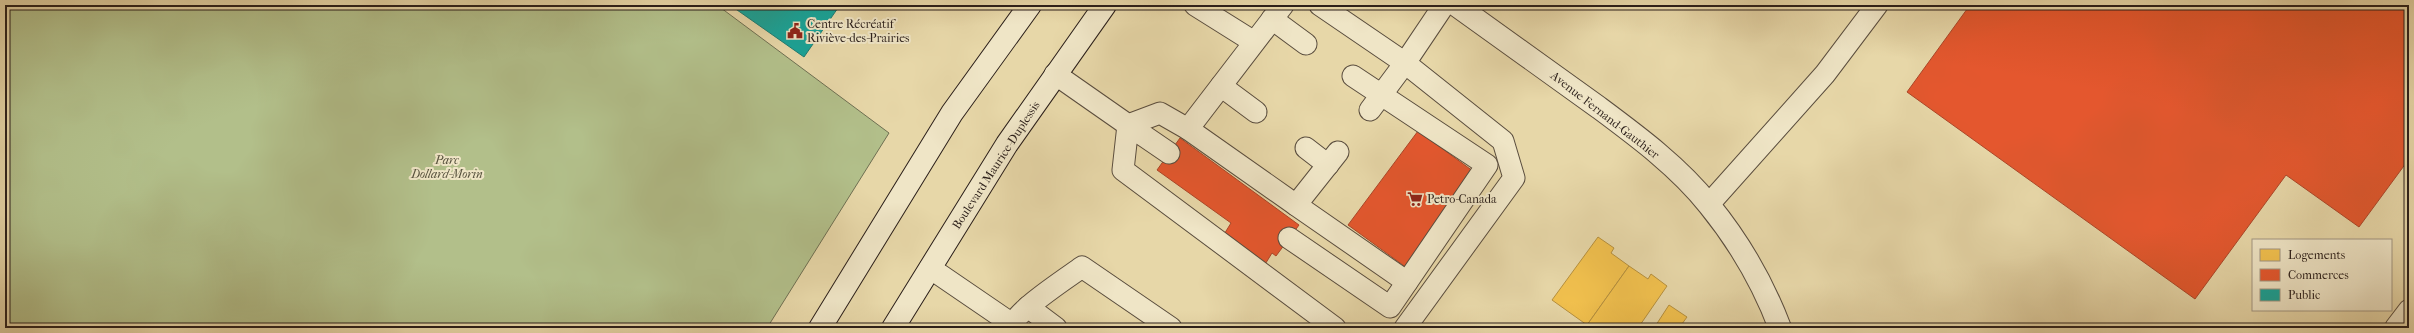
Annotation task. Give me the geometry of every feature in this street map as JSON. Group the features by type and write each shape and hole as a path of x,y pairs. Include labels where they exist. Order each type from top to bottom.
{"street":[{"path":"820,328 952,113 1030,5"},
{"name":"Boulevard Maurice-Duplessis","path":"893,328 1007,144 1105,5"},
{"name":"Avenue Fernand-Gauthier","path":"1456,5 1629,130 1675,170 1709,204 1741,248 1768,298 1780,328"},
{"path":"2396,328 2409,311"}],"lane":[{"path":"1195,5 1254,42"},
{"path":"1320,5 1405,63 1503,141 1514,178 1405,328"},
{"path":"1375,102 1405,63 1444,5"},
{"path":"1709,204 1825,74 1877,5"},
{"path":"1188,129 1277,12 1306,44"},
{"path":"1055,74 1170,153"},
{"path":"1289,238 1390,307 1487,165 1375,102 1353,76"},
{"path":"1221,86 1256,112"},
{"path":"1128,125 1160,113 1188,129 1407,282"},
{"path":"1128,125 1124,170 1335,328"},
{"path":"1296,205 1333,158 1306,148"},
{"path":"930,268 1011,326 1028,307 1082,267 1171,328"},
{"path":"1028,307 1056,328"}],"green space":[{"name":"Parc Dollard-Morin","path":"6,5 717,5 889,133 767,328 5,328"}],"building: Logements":[{"path":"1598,237 1614,248 1611,253 1629,266 1587,325 1552,300"},
{"path":"1629,266 1648,279 1651,274 1667,286 1638,328 1591,328 1587,325"},
{"path":"1669,305 1687,317 1679,328 1654,328"}],"building: Commerces":[{"path":"1970,5 2409,5 2409,159 2359,227 2286,175 2195,299 1907,92"},
{"path":"1418,131 1477,174 1407,268 1348,225"},
{"path":"1180,138 1299,225 1276,256 1272,253 1264,266 1223,236 1231,223 1157,170"}],"building: Public":[{"name":"Centre Récréatif Riviève-des-Prairies","path":"730,5 840,5 804,57"}],"place":[{"name":"Centre Récréatif Riviève-des-Prairies","path":"795,31"},
{"name":"Petro-Canada","path":"1415,199"}]}
